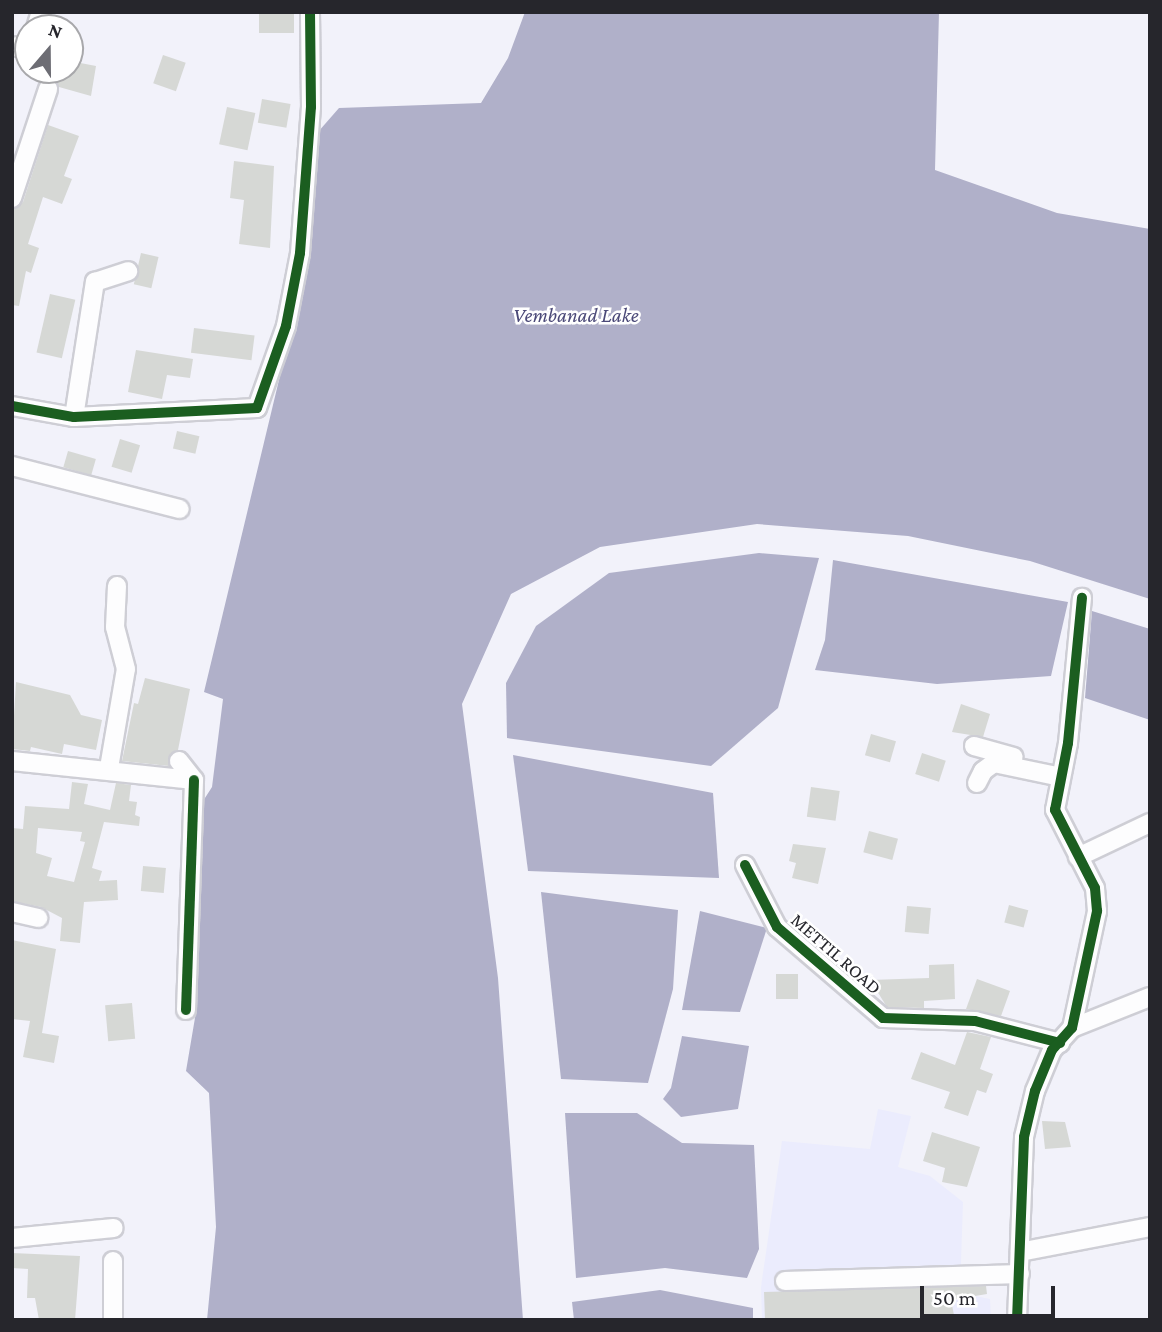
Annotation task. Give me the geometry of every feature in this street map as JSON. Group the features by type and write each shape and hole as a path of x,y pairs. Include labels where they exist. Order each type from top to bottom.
{"street":[{"path":"12,406 74,417 257,408 286,326 300,254 311,107 310,12"},
{"path":"12,198 48,89"},
{"path":"74,417 95,282 128,271"},
{"path":"12,466 180,509"},
{"path":"109,768 126,669 115,627 117,586"},
{"path":"1017,1320 1024,1137 1035,1091 1052,1050 1072,1028 1097,911 1095,888 1055,810 1062,773 1082,598"},
{"path":"974,746 1062,773"},
{"path":"12,761 109,768 194,780"},
{"path":"179,761 194,780 186,1010"},
{"path":"977,783 983,771 994,763 1062,773"},
{"path":"1078,857 1150,823"},
{"name":"METTIL ROAD","path":"745,866 777,927 883,1017 975,1021 1060,1043"},
{"path":"12,912 38,918"},
{"path":"1072,1028 1150,997"},
{"path":"1020,1252 1150,1227"},
{"path":"12,1238 114,1228"},
{"path":"113,1261 113,1320"},
{"path":"785,1281 1020,1274"}],"shaded area":[{"path":"878,1109 911,1116 898,1167 930,1176 963,1202 960,1293 990,1299 991,1320 762,1320 761,1287 782,1141 870,1149"}],"water":[{"name":"Vembanad Lake","path":"525,12 939,12 935,170 1057,213 1150,229 1150,599 1030,561 908,536 757,524 600,547 511,594 462,704 498,978 523,1320 207,1320 216,1227 209,1093 186,1071 196,1012 178,997 196,812 212,787 223,699 204,692 309,255 318,132 339,108 481,103 508,58"},
{"path":"759,553 819,558 778,708 711,766 507,738 506,683 536,626 609,573"},
{"path":"833,560 1068,602 1051,676 937,684 815,670 825,640"},
{"path":"1092,611 1150,629 1150,720 1085,698"},
{"path":"513,755 713,793 719,878 528,871"},
{"path":"541,892 678,910 673,989 648,1083 561,1079"},
{"path":"700,911 767,928 740,1012 682,1010"},
{"path":"682,1036 749,1046 738,1109 681,1117 663,1099 671,1088"},
{"path":"565,1113 637,1113 682,1143 754,1145 759,1249 747,1278 665,1268 576,1278"},
{"path":"660,1290 753,1308 753,1320 574,1320 572,1302"}],"building":[{"path":"259,12 294,12 294,33 259,33"},
{"path":"163,55 186,63 176,91 153,83"},
{"path":"84,64 96,66 91,96 55,84 84,84"},
{"path":"262,99 291,104 286,128 258,123"},
{"path":"227,107 255,113 247,150 219,144"},
{"path":"48,125 79,136 64,176 72,179 62,204 43,197 28,244 39,248 31,273 26,271 19,306 12,305 12,209 23,202"},
{"path":"234,161 274,166 270,248 239,244 244,200 230,198"},
{"path":"141,253 159,257 151,288 134,284"},
{"path":"50,294 75,300 62,358 37,352"},
{"path":"194,328 255,335 251,360 191,353"},
{"path":"136,350 193,359 190,378 167,375 162,399 128,392"},
{"path":"177,431 199,436 195,454 173,449"},
{"path":"120,439 140,445 132,473 112,467"},
{"path":"68,451 96,459 91,475 63,467"},
{"path":"145,678 190,689 178,750 169,756 169,766 122,761 134,703 138,704"},
{"path":"16,682 70,695 81,715 102,720 96,750 64,744 62,754 31,747 30,751 12,749"},
{"path":"961,704 990,714 983,737 952,732"},
{"path":"871,734 896,741 890,762 865,755"},
{"path":"922,753 946,761 939,782 915,774"},
{"path":"72,782 88,784 84,804 110,810 116,783 131,785 129,801 137,802 135,815 140,817 139,826 104,822 92,868 102,871 99,881 117,880 118,900 84,902 80,943 60,941 62,918 41,907 12,901 12,828 23,829 25,806 69,809","holes":["38,828 82,832 80,841 85,842 74,882 47,876 52,858 36,853"]},
{"path":"811,787 840,791 836,821 807,817"},
{"path":"869,831 898,839 892,860 863,852"},
{"path":"793,844 826,848 818,884 792,878 796,863 789,861"},
{"path":"143,866 166,868 164,893 141,891"},
{"path":"1009,905 1028,910 1024,928 1004,922"},
{"path":"907,906 931,908 929,934 905,932"},
{"path":"12,940 56,949 42,1033 59,1036 54,1063 23,1057 30,1021 12,1019"},
{"path":"954,964 955,999 924,1001 924,1008 887,1007 870,980 929,978 929,965"},
{"path":"776,974 798,974 798,999 776,999"},
{"path":"977,979 1010,991 1001,1016 966,1009"},
{"path":"132,1003 135,1039 108,1041 105,1005"},
{"path":"967,1032 991,1037 980,1069 993,1074 986,1093 977,1090 968,1116 944,1108 950,1092 911,1079 921,1052 955,1065"},
{"path":"1042,1121 1065,1122 1071,1147 1045,1149"},
{"path":"932,1132 980,1147 967,1187 942,1182 945,1168 923,1161"},
{"path":"12,1253 80,1256 75,1320 39,1320 35,1298 27,1298 28,1269 12,1268"},
{"path":"986,1286 987,1294 951,1300 955,1320 765,1320 764,1292"}],"cycle path":[{"path":"12,406 74,417 257,408 286,326 300,253 311,107 310,12"},
{"path":"1017,1320 1024,1137 1035,1091 1052,1050 1072,1028 1097,911 1095,888 1055,810 1068,743 1082,598"},
{"path":"186,1010 194,780"},
{"path":"745,865 777,927 883,1018 975,1021 1060,1043"}]}
